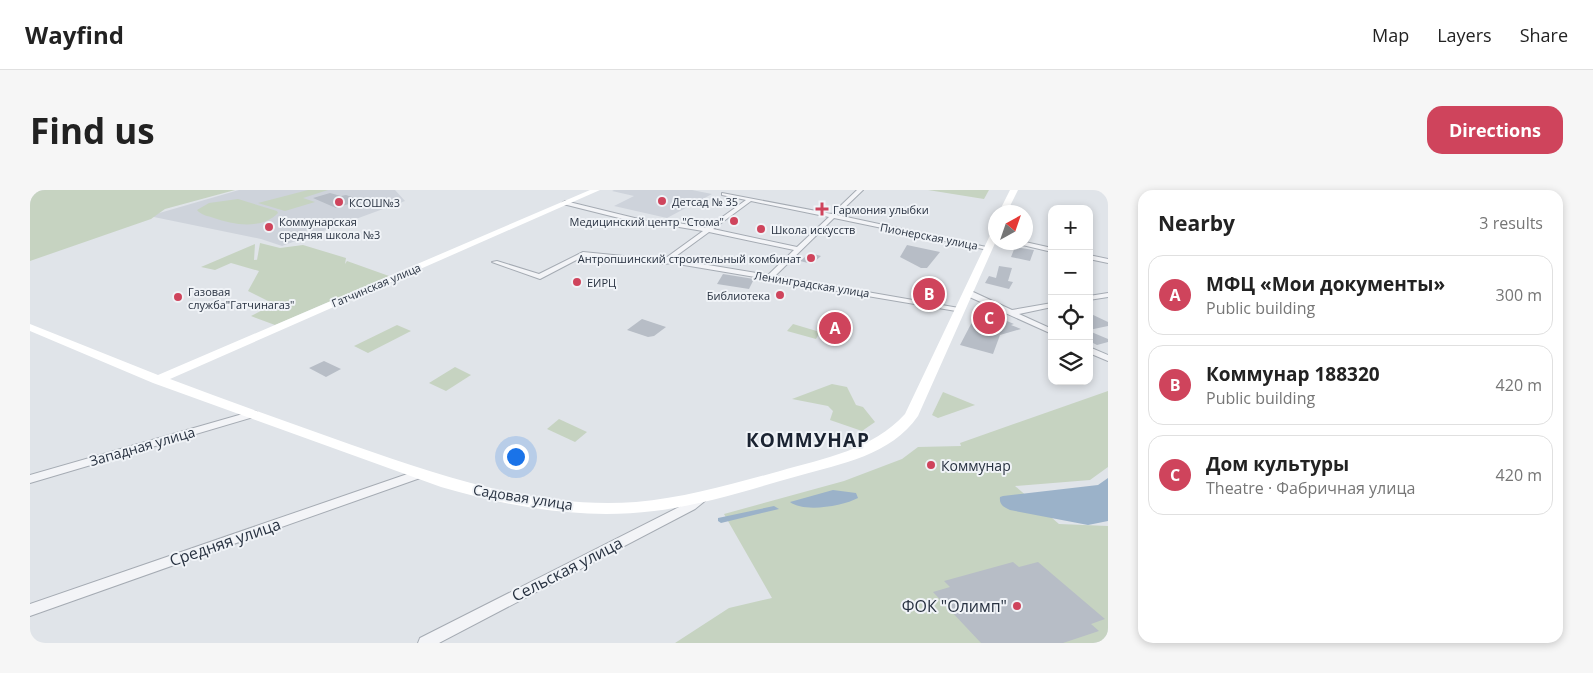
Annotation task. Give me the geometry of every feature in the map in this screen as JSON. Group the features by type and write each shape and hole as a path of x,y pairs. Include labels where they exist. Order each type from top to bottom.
{"main road":[{"name":"Гатчинская улица","path":"157,380 596,190"},
{"path":"1006,205 1014,190"},
{"name":"Садовая улица","path":"157,380 419,474 487,494 551,504 612,508 634,507 708,494 836,460 868,448 896,433 911,416 988,250"},
{"path":"30,327 157,380"}],"street":[{"path":"770,277 860,190"},
{"name":"Пионерская улица","path":"724,194 833,216 988,238"},
{"path":"664,262 749,200"},
{"path":"565,203 655,225 667,223 798,250"},
{"path":"1033,246 1048,249"},
{"name":"Ленинградская улица","path":"495,262 540,277 583,254 664,262 770,277 959,310"},
{"path":"1093,258 1108,261"},
{"path":"968,293 1048,330"},
{"path":"1093,297 1108,295"},
{"path":"1010,313 1048,306"},
{"path":"1093,352 1108,358"},
{"name":"Западная улица","path":"30,478 253,414"},
{"name":"Средняя улица","path":"30,610 419,474"},
{"name":"Сельская улица","path":"425,643 692,506 708,494"}],"shaded area":[{"name":"Коммунарская средняя школа №3","path":"239,190 395,190 405,201 282,246 261,239 149,216"},
{"name":"Детсад № 35","path":"692,190 712,194 667,218 614,206 634,196 612,191"}],"green space":[{"path":"30,190 235,190 165,209 151,219 30,261"},
{"path":"308,190 328,190 303,198 315,202 285,211 258,203"},
{"path":"928,190 989,190 984,199"},
{"path":"238,199 277,211 278,213 264,222 239,224 203,214 197,210 209,203"},
{"path":"260,243 280,248 303,245 346,258 345,264 347,261 389,276 275,325 251,316 274,304 248,291 259,271 231,263 215,270 201,267 255,244 254,260 257,260"},
{"path":"793,324 820,332 816,339 787,331"},
{"path":"397,325 411,331 368,353 354,346"},
{"path":"455,367 471,375 446,391 429,383"},
{"path":"832,384 847,387 856,405 863,407 875,422 862,431 830,420 833,411 828,406 792,399"},
{"path":"1108,391 1108,467 1090,480 1015,486 1059,524 1108,526 1108,643 675,643 729,608 772,598 724,514 844,481 902,459 918,447 961,446 960,443"},
{"path":"943,392 975,405 938,418 932,415"},
{"path":"559,419 587,432 575,442 547,429"}],"water":[{"path":"1108,478 1108,521 1088,525 1010,510 1000,502 1000,497 1003,496 1098,485"},
{"path":"833,490 856,493 858,498 843,504 814,508 790,502"},
{"path":"774,506 779,509 721,523 718,521 718,518"}],"building":[{"path":"330,193 341,196 346,195 361,200 336,208 313,198"},
{"path":"907,245 940,252 927,268 921,268 900,257"},
{"path":"1014,250 1034,250 1030,261 1011,257"},
{"name":"Антропшинский строительный комбинат","path":"810,253 821,256 812,264 800,261"},
{"path":"999,266 1012,268 1008,281 1013,282 1009,289 985,283 989,276 996,278"},
{"path":"723,274 754,279 749,289 717,284"},
{"path":"988,313 1021,329 1000,335 993,354 960,345 971,324 982,321 974,317"},
{"path":"1093,315 1108,322 1108,326 1093,329"},
{"path":"642,319 666,327 654,336 648,337 627,330"},
{"path":"1093,333 1108,339 1108,342 1097,345 1093,343"},
{"path":"324,361 341,369 326,377 309,368"},
{"name":"ФОК \"Олимп\"","path":"1013,562 1019,567 1038,562 1105,619 1091,624 1099,631 1063,643 981,643 933,592 950,587 944,581"}],"place":[{"name":"Детсад № 35","path":"662,201"},
{"name":"КСОШ№3","path":"339,202"},
{"name":"Гармония улыбки","path":"822,209"},
{"name":"Медицинский центр \"Стома\"","path":"734,221"},
{"name":"Коммунарская средняя школа №3","path":"269,227"},
{"name":"Школа искусств","path":"761,229"},
{"name":"Антропшинский строительный комбинат","path":"811,258"},
{"name":"ЕИРЦ","path":"577,282"},
{"name":"Коммунар 188320","path":"929,294"},
{"name":"Библиотека","path":"780,295"},
{"name":"Газовая служба\"Гатчинагаз\"","path":"178,297"},
{"name":"Дом культуры","path":"989,318"},
{"name":"МФЦ «Мои документы»","path":"835,328"},
{"name":"Коммунар","path":"931,465"},
{"name":"ФОК \"Олимп\"","path":"1017,606"}],"district":[{"name":"КОММУНАР","path":"808,440"}]}
